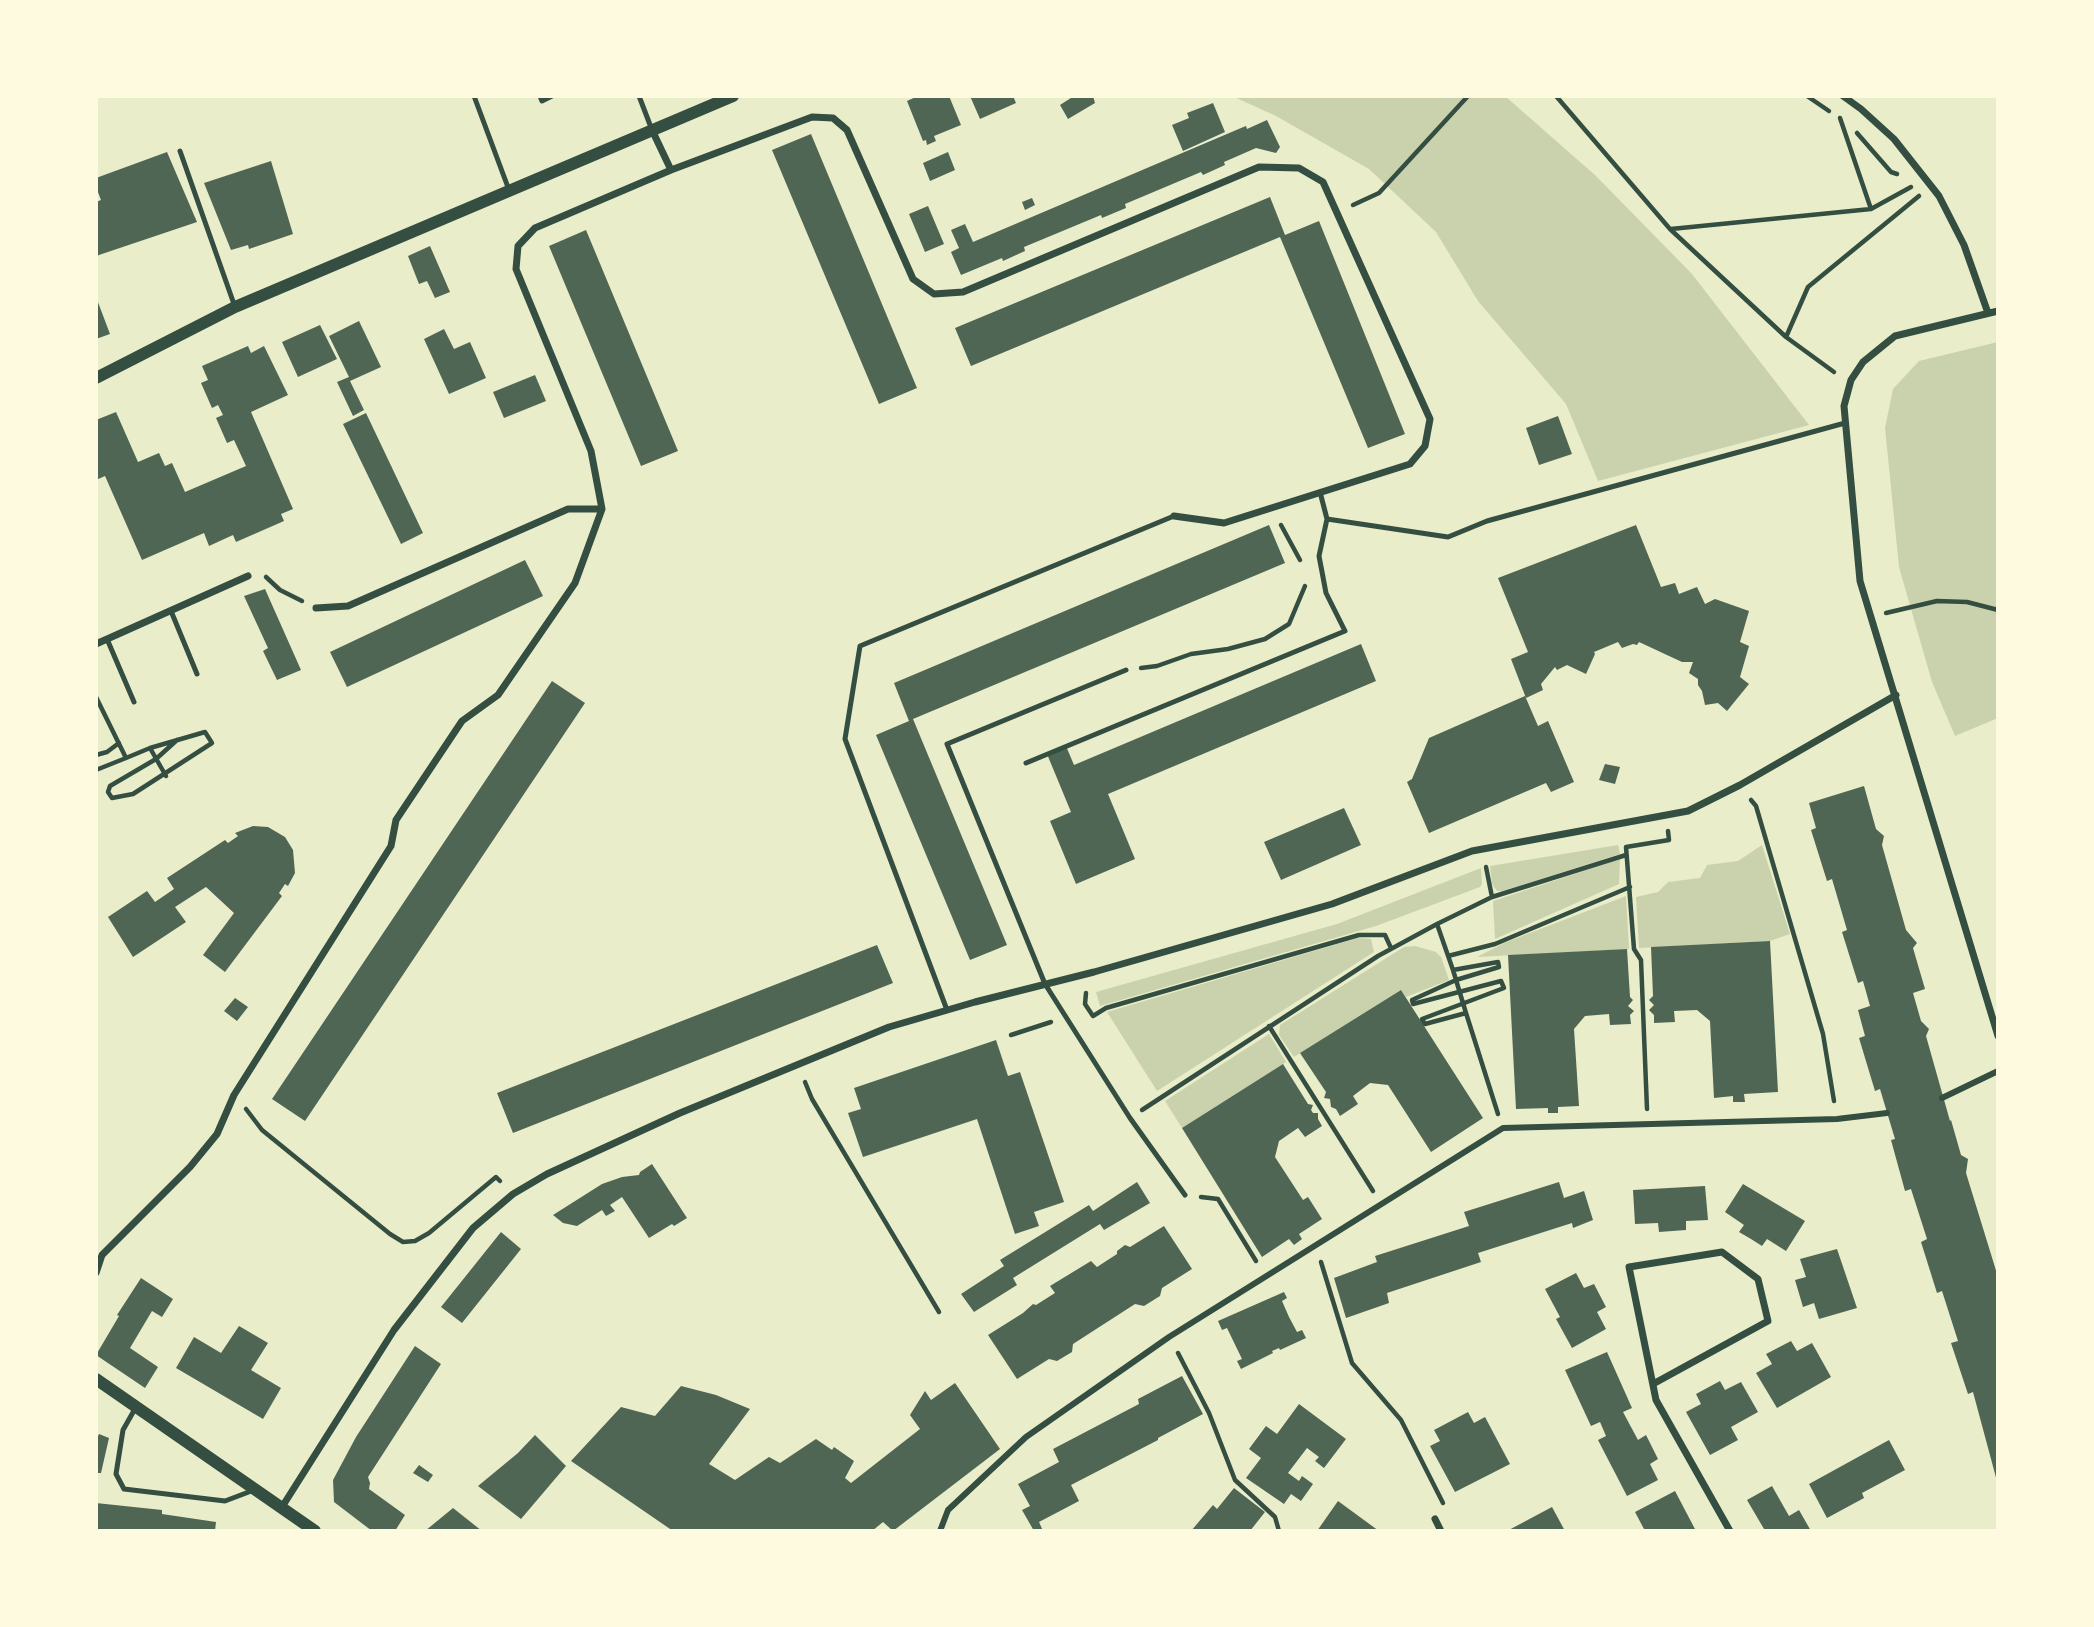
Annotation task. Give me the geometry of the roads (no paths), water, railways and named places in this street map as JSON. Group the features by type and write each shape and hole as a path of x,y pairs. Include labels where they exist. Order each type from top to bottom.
{"street":[{"path":"96,378 236,307 733,96"},
{"path":"1843,96 1894,139 1939,196 1965,245 1988,313"},
{"path":"96,1273 102,1255 190,1167 217,1134 234,1095 391,846 396,820 462,721 498,695 575,583 602,509 591,451 516,269 518,246 535,228 671,170 812,117 833,118 847,130 913,279 934,294 963,292 1259,167 1298,168 1323,182 1337,212 1430,419 1424,446 1410,464 1224,523 1174,516"},
{"path":"652,130 671,170"},
{"path":"1998,311 1895,336 1863,362 1851,380 1844,406 1860,581 1998,1036"},
{"path":"316,608 348,606 568,509 602,509"},
{"path":"96,644 248,576"},
{"path":"282,1507 394,1330 472,1228 513,1194 547,1174 680,1113 890,1027 1332,904 1472,851 1688,811 1740,785 1896,695"},
{"path":"1942,1098 1998,1072"},
{"path":"940,1531 948,1510 1026,1437 1169,1337 1503,1128 1837,1119 1887,1113"},
{"path":"1653,1384 1768,1321 1758,1279 1722,1252 1629,1267 1656,1400 1730,1531"},
{"path":"96,1379 315,1531"},
{"path":"1435,1519 1441,1531"}],"lane":[{"path":"474,96 509,190"},
{"path":"540,96 542,101 552,96"},
{"path":"639,96 652,130"},
{"path":"180,150 236,307"},
{"path":"1327,519 1448,537 1487,521 1845,423"},
{"path":"1026,763 1345,631 1326,593 1319,556 1327,519 1320,492"},
{"path":"947,1010 845,739 860,646 1174,516"},
{"path":"171,611 197,674"},
{"path":"107,639 134,702"},
{"path":"1126,670 947,744 1045,984 1130,1118 1185,1195"},
{"path":"136,1407 123,1430 116,1474 124,1489 225,1501 256,1490"}]}
